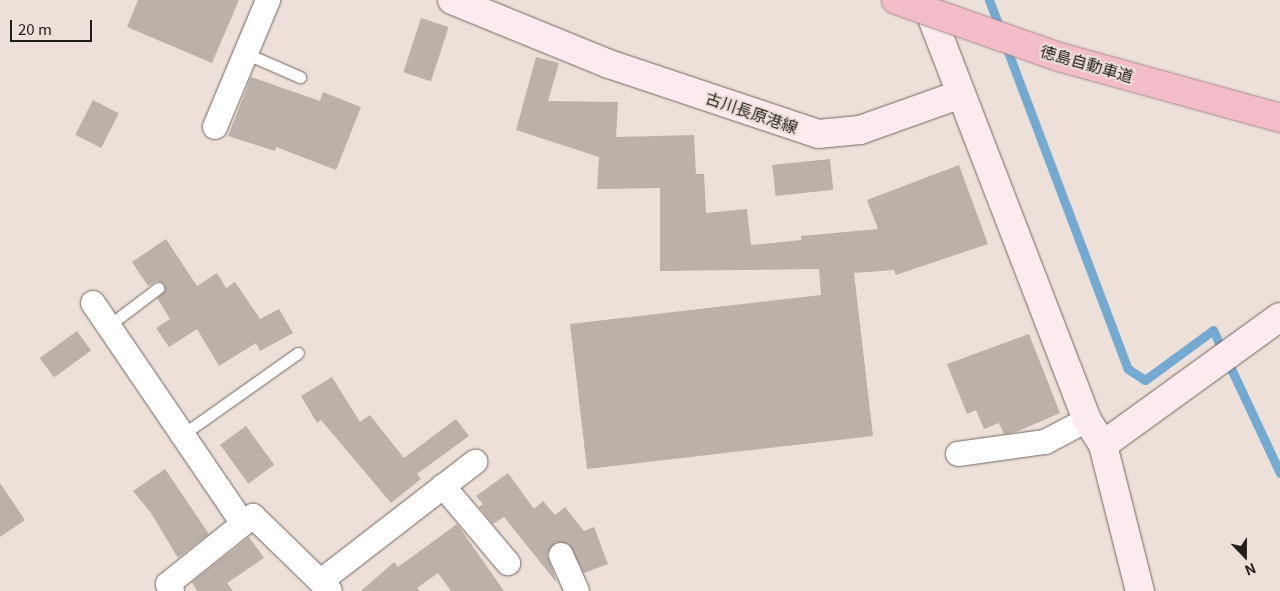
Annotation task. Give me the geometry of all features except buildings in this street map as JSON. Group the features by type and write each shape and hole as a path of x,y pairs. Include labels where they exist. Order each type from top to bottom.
{"highway":[{"name":"徳島自動車道","path":"896,0 1059,57 1280,118"}],"street":[{"path":"215,128 268,0"},
{"name":"古川長原港線","path":"452,0 609,64 818,134 860,130 961,94"},
{"path":"925,0 1087,420 1104,445 1140,591"},
{"path":"93,303 243,524"},
{"path":"1104,445 1280,317"},
{"path":"958,454 1045,442 1087,420"},
{"path":"172,591 168,584 253,516 326,586 443,486 475,462"},
{"path":"443,486 508,563"},
{"path":"561,555 577,591"}],"lane":[{"path":"247,54 300,78"},
{"path":"108,326 158,288"},
{"path":"182,434 298,352"}],"waterway":[{"path":"989,0 1001,32"},
{"path":"1005,44 1128,369 1145,380 1213,330 1280,473"}]}
